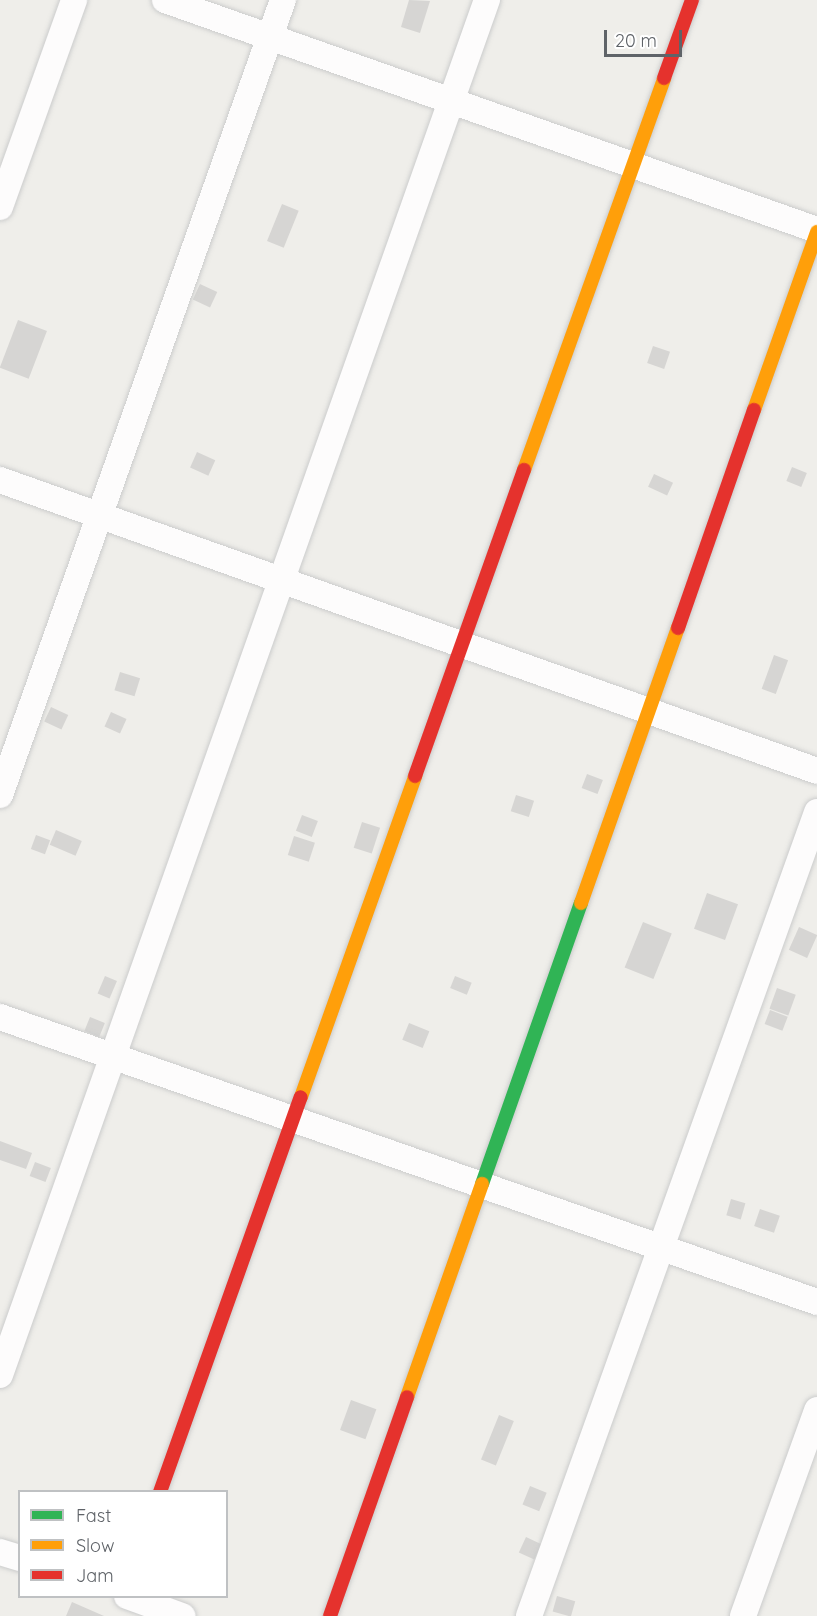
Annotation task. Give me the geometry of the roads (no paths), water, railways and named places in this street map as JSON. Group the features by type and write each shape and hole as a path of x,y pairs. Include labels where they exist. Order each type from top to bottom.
{"street":[{"path":"0,207 74,0"},
{"path":"165,0 817,231 330,1616"},
{"path":"0,795 283,0"},
{"path":"0,1375 488,0"},
{"path":"160,1490 692,0"},
{"path":"0,480 817,771"},
{"path":"530,1616 817,812"},
{"path":"0,1017 817,1302"},
{"path":"743,1616 817,1410"},
{"path":"0,1552 18,1557"},
{"path":"116,1616 124,1598"},
{"path":"131,1598 182,1616"}]}
